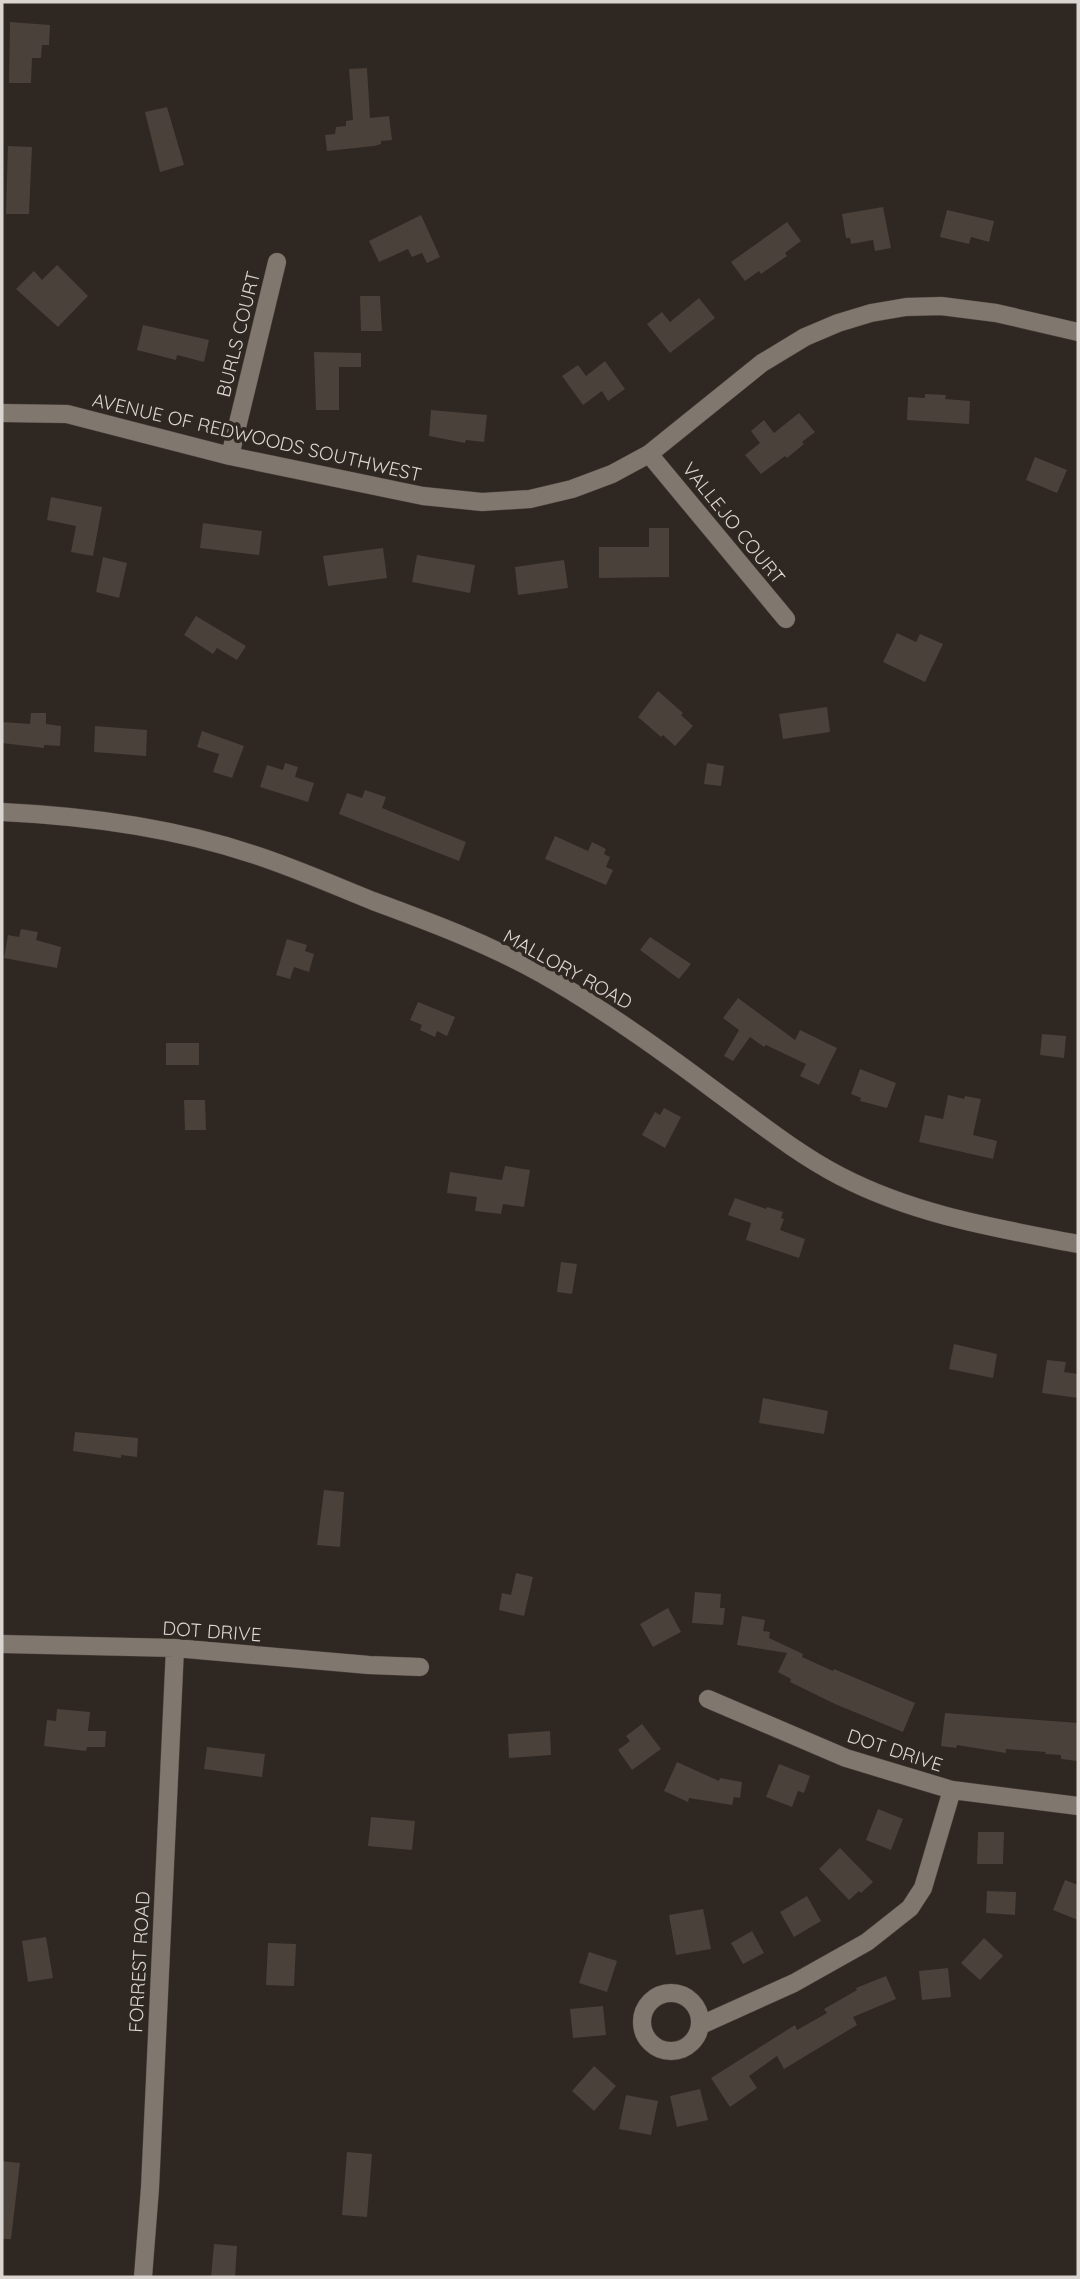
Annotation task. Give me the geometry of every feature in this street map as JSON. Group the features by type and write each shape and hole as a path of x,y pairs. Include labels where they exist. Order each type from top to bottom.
{"street":[{"name":"BURLS COURT","path":"230,456 277,262"},
{"name":"AVENUE OF REDWOODS SOUTHWEST","path":"2,413 67,414 230,456 423,496 482,502 530,499 572,489 611,474 649,454 762,363 805,337 838,323 871,313 906,307 941,306 996,313 1078,332"},
{"name":"VALLEJO COURT","path":"649,454 786,619"},
{"name":"MALLORY ROAD","path":"2,812 63,815 158,829 238,850 449,929 540,973 633,1030 795,1150 840,1176 932,1213 978,1225 1078,1244"},
{"name":"DOT DRIVE","path":"2,1644 175,1648 420,1667"},
{"name":"FORREST ROAD","path":"143,2277 150,2188 175,1648"},
{"name":"DOT DRIVE","path":"708,1699 846,1758 951,1790 1078,1805"},
{"path":"701,2025 794,1983 867,1942 909,1908 923,1888 951,1790"}],"building":[{"path":"10,22 50,25 49,45 42,45 41,58 32,58 31,83 9,83"},
{"path":"367,68 370,118 389,116 392,140 381,141 381,144 374,146 327,151 325,135 335,134 336,127 346,126 346,121 353,120 349,69"},
{"path":"167,107 184,165 160,172 145,112"},
{"path":"8,146 32,147 29,214 6,214"},
{"path":"883,207 891,248 875,251 873,240 851,244 850,238 846,238 842,214"},
{"path":"947,210 994,221 989,242 971,237 969,244 940,237"},
{"path":"421,215 440,257 427,263 422,253 412,257 408,249 379,262 369,241"},
{"path":"787,222 801,241 785,253 787,256 761,274 759,271 745,281 731,262"},
{"path":"57,265 88,296 58,327 16,289 34,271 42,280"},
{"path":"360,296 380,296 382,331 361,331"},
{"path":"699,298 715,318 670,353 647,324 662,312 670,322"},
{"path":"143,325 209,340 204,362 177,355 176,360 137,350"},
{"path":"314,352 361,353 361,367 339,367 339,410 316,410"},
{"path":"605,361 625,389 608,401 602,391 583,405 562,376 578,365 586,376"},
{"path":"925,394 946,395 945,399 970,401 969,424 907,420 908,397 925,398"},
{"path":"431,410 487,415 484,442 466,440 465,443 429,436"},
{"path":"799,413 815,432 787,458 785,456 761,474 745,455 760,443 751,431 764,420 774,433"},
{"path":"1035,457 1067,470 1057,493 1026,480"},
{"path":"51,497 102,507 93,556 71,552 76,526 47,520"},
{"path":"203,523 262,531 259,555 200,548"},
{"path":"649,528 669,528 669,577 599,578 599,547 649,547"},
{"path":"383,548 387,578 328,586 323,556"},
{"path":"417,555 475,565 470,593 412,582"},
{"path":"103,557 127,563 119,598 96,592"},
{"path":"564,560 568,588 518,595 515,567"},
{"path":"196,616 246,646 237,660 217,648 213,654 184,635"},
{"path":"897,633 916,642 920,634 943,644 925,682 883,662"},
{"path":"658,691 683,713 681,715 693,726 675,746 638,717"},
{"path":"827,707 830,732 783,739 779,714"},
{"path":"31,713 46,713 46,724 61,726 60,746 44,745 44,748 2,743 2,722 30,724"},
{"path":"95,726 147,730 146,756 94,752"},
{"path":"202,731 244,746 232,778 213,772 219,754 197,747"},
{"path":"285,763 298,767 295,777 314,783 308,802 260,787 267,765 283,770"},
{"path":"707,763 724,766 721,786 704,784"},
{"path":"365,790 386,797 382,808 466,842 459,861 339,814 347,793 362,798"},
{"path":"555,836 588,851 592,842 606,849 604,854 610,857 606,867 613,870 606,885 545,859"},
{"path":"21,929 38,932 36,940 61,947 57,968 4,958 8,935 19,937"},
{"path":"650,937 691,964 679,979 640,950"},
{"path":"287,939 307,945 305,951 314,954 309,972 294,967 290,979 276,975"},
{"path":"738,998 795,1040 800,1030 837,1048 819,1085 800,1076 806,1064 766,1045 764,1047 750,1037 733,1061 724,1056 739,1030 723,1018"},
{"path":"418,1002 455,1017 447,1036 437,1031 435,1037 420,1030 422,1025 410,1020"},
{"path":"1042,1034 1066,1036 1064,1058 1040,1055"},
{"path":"166,1043 199,1043 199,1065 166,1065"},
{"path":"860,1069 896,1083 887,1108 860,1101 861,1098 851,1094"},
{"path":"948,1095 981,1099 973,1135 997,1141 993,1159 919,1142 925,1115 943,1119"},
{"path":"184,1100 205,1100 206,1130 185,1130"},
{"path":"664,1108 681,1117 665,1148 642,1135 655,1112 660,1115"},
{"path":"505,1166 530,1170 524,1207 503,1204 501,1214 475,1211 477,1197 447,1193 450,1172 502,1180"},
{"path":"735,1198 783,1212 781,1218 784,1219 780,1230 805,1239 799,1258 746,1240 751,1223 728,1215"},
{"path":"561,1262 577,1264 572,1294 557,1292"},
{"path":"954,1344 997,1354 993,1378 949,1369"},
{"path":"1047,1360 1066,1362 1064,1372 1078,1374 1078,1398 1042,1393"},
{"path":"763,1398 828,1411 824,1434 759,1423"},
{"path":"75,1432 138,1438 137,1457 121,1455 121,1458 73,1451"},
{"path":"324,1490 344,1492 340,1547 317,1545"},
{"path":"516,1573 533,1577 524,1616 499,1610 502,1593 511,1595"},
{"path":"695,1592 721,1594 720,1608 725,1608 723,1625 692,1623"},
{"path":"668,1608 681,1632 653,1647 640,1624"},
{"path":"742,1616 765,1620 763,1631 770,1632 769,1638 803,1654 802,1657 915,1703 903,1732 790,1682 791,1679 778,1672 787,1653 737,1645"},
{"path":"57,1709 90,1712 88,1731 106,1731 105,1747 87,1747 86,1751 44,1746 47,1720 56,1721"},
{"path":"945,1713 1078,1723 1077,1761 1061,1759 1061,1755 1045,1754 1046,1752 1006,1749 1006,1753 957,1745 956,1748 941,1746"},
{"path":"642,1724 661,1749 632,1770 618,1750 630,1741 626,1736"},
{"path":"550,1731 551,1755 509,1758 508,1734"},
{"path":"207,1747 265,1754 262,1777 204,1769"},
{"path":"677,1762 719,1781 720,1778 742,1782 740,1798 734,1797 732,1805 689,1798 688,1802 664,1791"},
{"path":"779,1764 810,1776 804,1793 798,1791 792,1807 766,1797"},
{"path":"878,1809 903,1819 891,1850 866,1840"},
{"path":"371,1817 415,1821 412,1850 368,1846"},
{"path":"978,1832 1004,1832 1003,1864 977,1864"},
{"path":"840,1848 873,1882 849,1900 819,1869"},
{"path":"1065,1880 1078,1885 1078,1920 1053,1910"},
{"path":"987,1891 1016,1892 1015,1915 986,1913"},
{"path":"807,1896 821,1921 794,1937 780,1912"},
{"path":"703,1909 711,1949 676,1955 669,1915"},
{"path":"752,1931 764,1953 743,1964 731,1943"},
{"path":"46,1937 53,1978 28,1982 22,1941"},
{"path":"984,1938 1003,1956 980,1980 961,1963"},
{"path":"268,1943 296,1944 294,1986 266,1985"},
{"path":"589,1952 617,1961 607,1992 579,1983"},
{"path":"948,1968 951,1997 922,2000 919,1971"},
{"path":"886,1976 896,1999 853,2017 857,2025 784,2069 777,2056 749,2076 757,2088 730,2107 711,2078 795,2025 797,2030 827,2013 824,2009 857,1990 856,1988"},
{"path":"603,2006 606,2035 573,2038 570,2009"},
{"path":"594,2066 616,2086 594,2111 572,2091"},
{"path":"700,2089 708,2120 677,2127 670,2096"},
{"path":"626,2095 658,2101 651,2135 619,2129"},
{"path":"347,2152 372,2154 367,2217 342,2215"},
{"path":"2,2161 20,2163 11,2239 2,2239"},
{"path":"214,2244 237,2246 235,2277 211,2277"}]}
